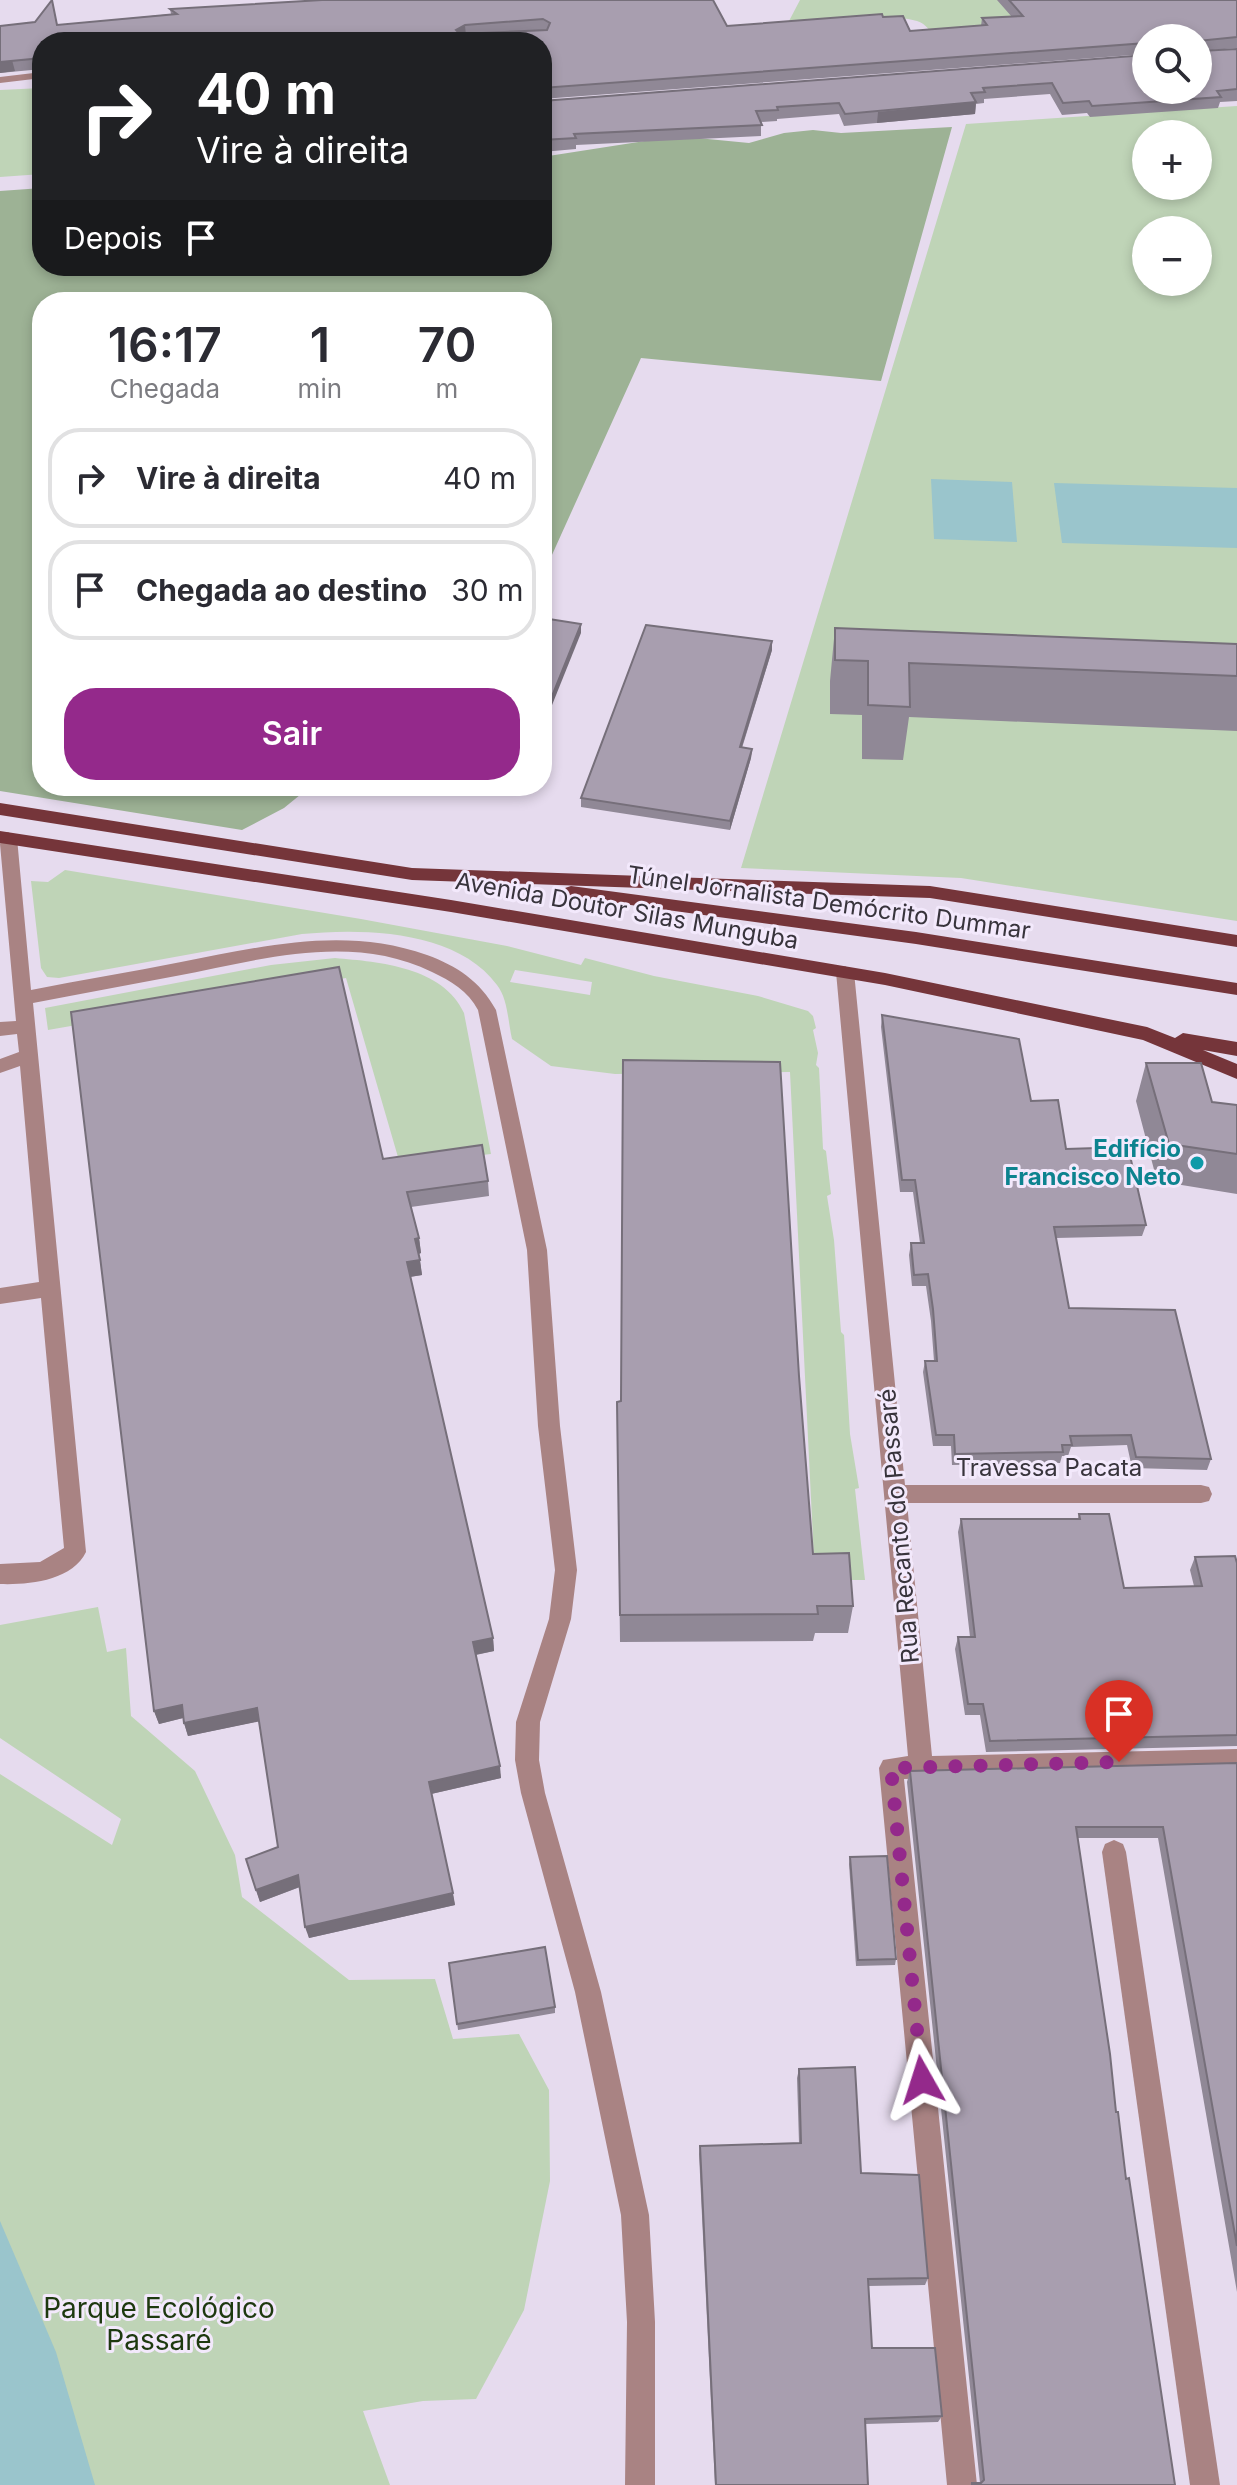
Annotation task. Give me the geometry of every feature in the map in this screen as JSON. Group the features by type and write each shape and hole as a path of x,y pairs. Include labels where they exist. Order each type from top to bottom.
{"main road":[{"name":"Avenida Doutor Silas Munguba","path":"0,809 412,874 930,892 1237,941"},
{"name":"Avenida Doutor Silas Munguba","path":"4,838 399,898 845,972 1147,1034 1237,1072"},
{"name":"Túnel Jornalista Demócrito Dummar","path":"412,874 583,893 901,936 1237,989"},
{"path":"1147,1034 1237,1049"}],"street":[{"path":"0,80 32,76"},
{"path":"0,1574 34,1574 62,1563 75,1552 29,1056 4,838"},
{"path":"23,998 267,950 349,945 407,953 446,970 468,982 487,1010 537,1250 549,1426 566,1570 560,1619 528,1722 527,1760 533,1793 588,1992 635,2215 641,2322 640,2485"},
{"name":"Rua Recanto do Passaré","path":"845,972 921,1766"},
{"path":"0,1029 25,1027"},
{"path":"0,1066 29,1056"},
{"path":"0,1296 51,1288"},
{"name":"Travessa Pacata","path":"897,1494 1201,1494"},
{"path":"962,2485 891,1768 1237,1760"},
{"path":"1114,1852 1205,2485"}],"green space":[{"path":"800,0 1007,0 1022,34 934,39 923,24 904,18 789,21"},
{"path":"32,88 32,175 0,177 0,90"},
{"path":"1237,106 1237,921 961,878 741,868 966,124"},
{"path":"65,870 361,919 507,946 581,965 585,958 654,976 758,996 808,1011 816,1028 813,1030 818,1053 816,1065 819,1068 823,1149 826,1151 831,1194 827,1196 834,1240 841,1332 844,1335 850,1434 859,1488 855,1489 865,1580 815,1580 790,1072 615,1074 551,1066 512,1039 501,991 480,967 434,943 380,933 302,934 59,978 47,977 41,968 31,881 48,882","holes":["515,970 592,982 590,995 510,982"]},
{"path":"335,958 390,965 426,976 454,998 464,1013 491,1154 400,1164 346,978 48,1030 45,1008 271,965"},
{"name":"Parque Ecológico Passaré","path":"98,1607 107,1652 126,1648 131,1716 195,1771 235,1855 242,1897 349,1980 435,1979 453,2039 519,2034 549,2090 550,2181 524,2310 476,2399 423,2401 363,2411 390,2485 0,2485 0,1774 112,1845 121,1819 0,1738 0,1625"}],"shaded area":[{"path":"952,127 881,381 641,358 552,555 552,292 32,292 32,796 299,796 284,808 242,830 0,791 0,191 32,189 32,276 552,276 552,155 664,138 749,143 784,133 813,130 841,133"},
{"path":"931,479 1012,482 1017,542 934,539"},
{"path":"1054,483 1237,488 1237,548 1062,543"},
{"path":"0,2221 56,2352 95,2485 0,2485"}],"building":[{"path":"52,0 57,25 177,14 170,9 322,0 713,0 727,26 882,14 883,17 903,16 910,31 987,25 982,18 1023,16 1009,0 1237,0 1237,37 1212,40 1212,24 1132,24 1132,44 552,87 552,32 504,32 547,30 550,23 543,19 465,25 456,30 458,32 32,32 32,59 0,62 0,26 35,22"},
{"path":"1237,49 1237,89 1217,91 1221,97 1212,98 1212,50"},
{"path":"1132,56 1132,103 1092,106 1089,101 1063,103 1052,83 983,88 985,92 971,93 976,102 845,114 839,103 777,107 778,110 756,111 762,125 574,134 576,138 552,139 552,100"},
{"path":"552,619 581,624 552,696"},
{"path":"646,625 772,641 740,747 752,749 730,821 581,798"},
{"path":"835,628 1237,644 1237,676 909,663 910,707 868,705 868,661 835,660"},
{"path":"339,967 383,1159 482,1145 488,1181 407,1192 419,1238 415,1239 420,1260 407,1262 493,1638 473,1642 500,1766 429,1782 453,1893 305,1927 298,1875 256,1890 246,1859 278,1847 257,1708 184,1723 182,1705 154,1711 71,1012"},
{"path":"882,1015 1019,1039 1031,1101 1058,1100 1066,1149 1128,1147 1146,1225 1054,1227 1069,1308 1175,1310 1211,1459 1136,1457 1131,1435 1070,1436 1072,1445 1062,1445 1063,1452 955,1454 954,1435 936,1435 925,1361 937,1361 933,1309 928,1274 914,1275 911,1243 924,1243 915,1180 902,1180"},
{"path":"623,1060 780,1062 813,1554 849,1553 853,1606 817,1606 818,1614 620,1615 617,1402 621,1401"},
{"path":"1146,1063 1201,1063 1212,1102 1237,1105 1237,1154 1169,1144"},
{"path":"1079,1514 1109,1514 1124,1588 1202,1586 1195,1557 1235,1556 1237,1735 990,1741 983,1704 968,1704 958,1637 975,1637 961,1519 1080,1519"},
{"path":"1237,1763 1237,2246 1163,1827 1076,1827 1126,2179 1129,2178 1175,2485 972,2485 984,2480 910,1771"},
{"path":"887,1856 896,1959 858,1960 850,1857"},
{"path":"545,1947 555,2007 457,2024 449,1963"},
{"path":"855,2067 861,2173 919,2175 928,2278 868,2279 872,2348 935,2348 942,2416 865,2419 868,2485 716,2485 700,2146 801,2143 799,2069"}],"place":[{"name":"Edifício Francisco Neto","path":"1197,1163"}],"route":[{"path":"922,2080 891,1768 1119,1762"}]}
